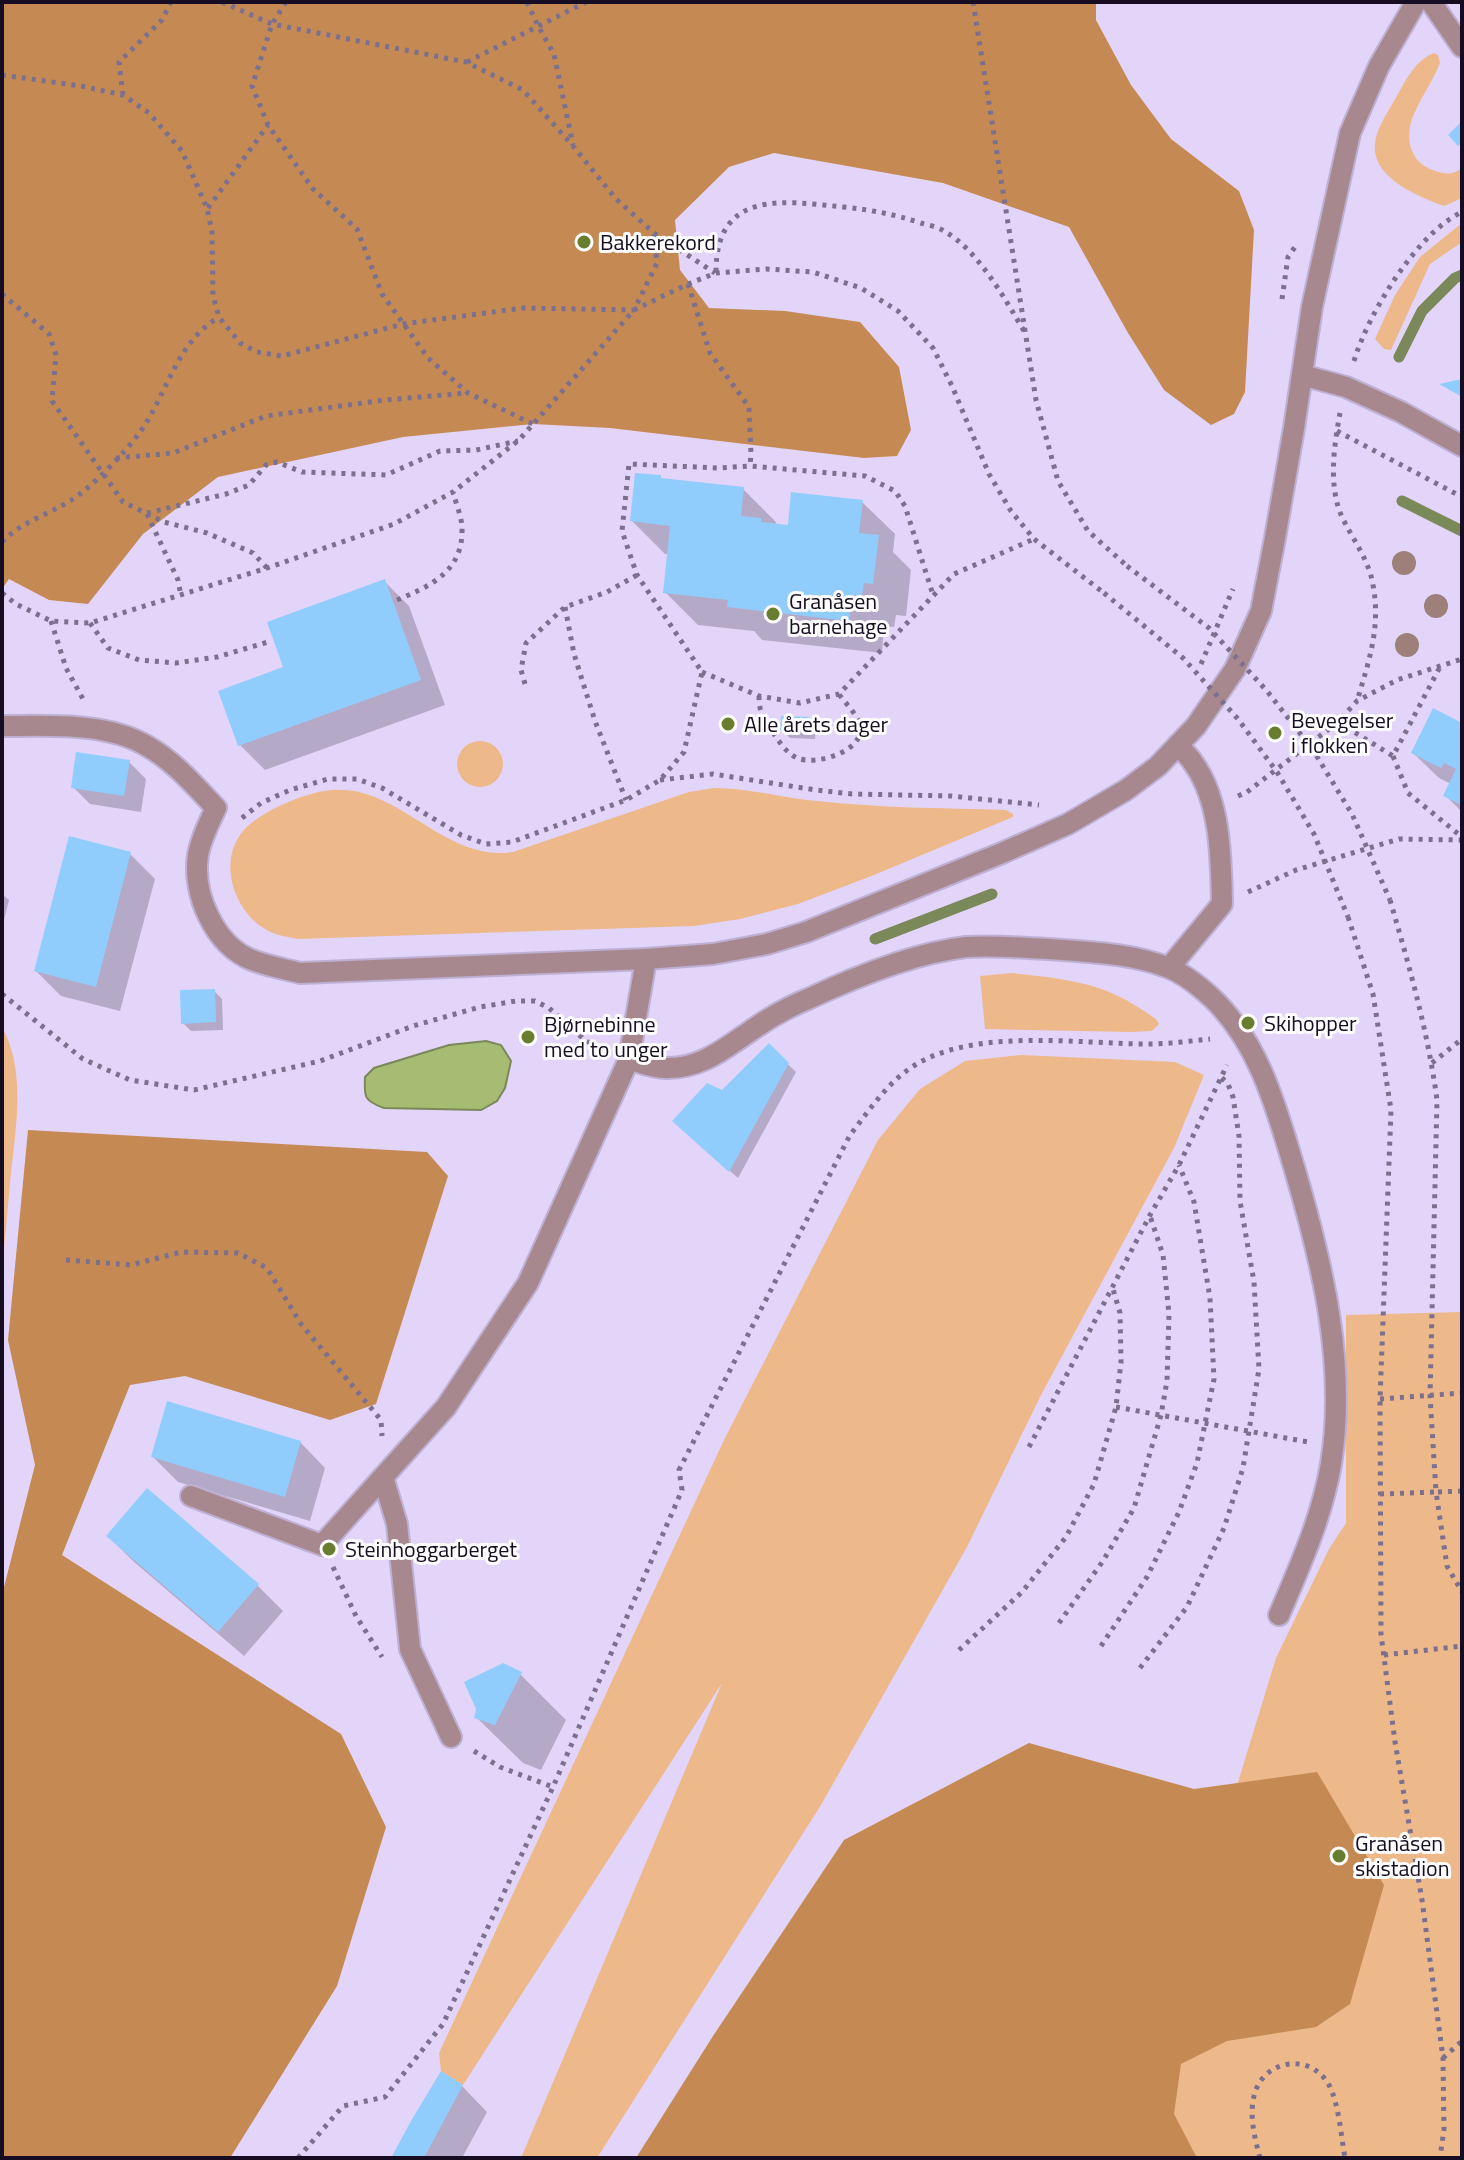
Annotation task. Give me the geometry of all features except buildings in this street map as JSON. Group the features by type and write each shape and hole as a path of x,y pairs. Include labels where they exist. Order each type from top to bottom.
{"street":[{"path":"2,726 98,728 146,744 172,763 216,808 202,837 198,858 199,883 205,909 214,926 230,945 250,960 300,973 646,959 713,954 767,944 869,909 1068,824 1126,790 1158,766 1196,726 1235,669 1261,611 1312,307 1350,133 1379,66 1416,2"},
{"path":"1431,2 1462,47"},
{"path":"1302,375 1346,387 1401,412 1462,446"},
{"path":"1169,968 1222,904 1219,835 1213,809 1195,765 1178,745"},
{"path":"629,1059 668,1069 701,1062 719,1054 789,1007 829,989 903,962 965,948 1000,946 1105,953 1169,968 1212,998 1243,1036 1261,1067 1276,1106 1307,1209 1332,1339 1336,1402 1331,1465 1315,1528 1279,1615"},
{"path":"191,1496 322,1545 446,1407 528,1283 629,1059 646,959"},
{"path":"383,1477 397,1524 410,1649 451,1737"}],"path":[{"path":"123,95 119,62 162,20 171,2"},
{"path":"222,2 272,24 466,62 523,90 616,199 654,233 716,273"},
{"path":"286,2 272,24 252,86 268,125 313,189 357,229 382,294 428,358 468,393 533,424"},
{"path":"527,2 554,54 573,146"},
{"path":"466,62 586,2"},
{"path":"973,2 1036,400 1058,481 1088,531 1127,566 1209,628 1267,691 1313,750 1352,814 1390,900 1413,977 1437,1100 1430,1396 1436,1492 1447,1566 1462,1592"},
{"path":"2,75 123,95 149,113 182,151 207,208 212,232 213,296 219,317 240,343 257,352 282,356 403,324 523,308 634,310 716,273 766,269 813,272 861,288 898,311 933,348 989,474 1011,511 1034,539 1183,658 1238,719 1277,772 1314,834 1348,917 1373,994 1391,1110 1380,1399 1381,1634 1443,2058 1444,2129 1440,2158"},
{"path":"207,208 268,125"},
{"path":"716,273 719,240 726,227 743,212 764,203 785,201 889,212 944,230 965,248 996,283 1026,334"},
{"path":"1357,701 1375,638 1376,608 1367,563 1336,498 1337,431 1346,387 1358,347 1386,290 1414,251 1453,216 1462,212"},
{"path":"2,593 16,604 51,621 90,623 267,568 394,524 453,492 519,440 634,310 657,263 654,233"},
{"path":"1281,304 1288,257 1296,246"},
{"path":"688,284 710,353 749,407 750,466"},
{"path":"2,294 49,334 56,355 52,401 123,502 164,522 207,533 253,553 267,568"},
{"path":"2,542 13,530 71,500 104,473 140,432 188,345 205,326 219,317"},
{"path":"116,458 173,453 266,416 385,400 468,393"},
{"path":"1337,431 1462,497"},
{"path":"147,513 226,494 249,485 266,465 277,462 302,472 386,475 440,451 476,450 519,440"},
{"path":"933,595 905,506 895,491 865,476 750,466 718,468 629,464 622,531 637,575 702,672 759,696 800,703 839,694 954,574 1034,539"},
{"path":"397,600 427,588 448,572 460,551 462,527 453,492"},
{"path":"147,513 178,580 181,596"},
{"path":"525,684 521,670 526,643 565,607 607,592 637,575"},
{"path":"1195,676 1232,594 1235,579"},
{"path":"565,607 582,682 626,800"},
{"path":"51,621 66,668 98,728"},
{"path":"90,623 108,648 139,660 176,663 217,657 268,642"},
{"path":"1213,809 1247,792 1338,722 1357,701 1397,680 1462,659"},
{"path":"1393,756 1442,665"},
{"path":"237,825 261,803 290,790 328,779 357,779 382,788 461,835 486,844 512,842 626,800 660,780 684,752 702,672"},
{"path":"759,696 759,710 782,747 798,758 811,761 823,760 857,742 861,730 859,721 839,694"},
{"path":"1338,722 1393,756 1408,793 1462,839"},
{"path":"660,780 713,774 852,794 1007,800 1056,808 1068,824"},
{"path":"1222,904 1296,870 1399,839 1462,839"},
{"path":"2,994 83,1059 130,1080 194,1090 320,1061 413,1026 480,1007 516,1001 535,1001 549,1008 586,1041 604,1052 629,1059"},
{"path":"1029,1447 1179,1165 1243,1036"},
{"path":"298,2158 343,2106 385,2097 443,2024 553,1787 676,1505 682,1490 679,1470 850,1135 883,1092 912,1067 931,1057 976,1045 1023,1041 1152,1044 1243,1036"},
{"path":"1432,1063 1462,1039"},
{"path":"1140,1668 1187,1607 1224,1528 1243,1468 1259,1369 1254,1282 1240,1201 1239,1136 1233,1097 1228,1084 1221,1077"},
{"path":"1101,1646 1147,1577 1179,1512 1197,1463 1214,1379 1210,1298 1194,1202 1179,1165"},
{"path":"1059,1623 1103,1561 1134,1508 1161,1415 1167,1381 1169,1314 1163,1255 1150,1215"},
{"path":"66,1260 131,1265 181,1252 238,1253 267,1268 301,1324 381,1420 383,1477"},
{"path":"959,1650 1022,1592 1066,1537 1094,1484 1116,1407 1121,1362 1120,1313 1113,1288"},
{"path":"1380,1399 1462,1393"},
{"path":"1116,1407 1333,1447"},
{"path":"1380,1494 1462,1491"},
{"path":"1384,1655 1462,1646"},
{"path":"1443,2058 1462,2041"},
{"path":"1260,2158 1251,2113 1254,2094 1261,2078 1278,2065 1291,2062 1314,2068 1329,2085 1345,2158"}],"shaded area":[{"path":"2,2 1096,2 1096,20 1131,85 1171,139 1239,191 1254,230 1245,392 1234,414 1211,425 1164,390 1128,333 1069,227 943,183 774,153 729,167 675,220 680,270 709,308 785,311 860,322 899,367 911,430 897,456 864,458 610,428 533,424 403,437 218,477 143,534 88,604 49,600 9,579 2,589"},
{"path":"1434,53 1438,55 1440,63 1415,112 1409,135 1415,156 1425,167 1448,174 1462,168 1462,198 1444,206 1396,182 1386,174 1375,151 1380,127 1405,82 1417,65"},
{"path":"1462,223 1462,242 1430,264 1391,350 1384,349 1375,339 1395,295 1420,257"},
{"path":"480,741 496,748 503,764 496,780 480,787 464,780 457,764 464,748"},
{"path":"714,788 840,803 1006,810 1013,817 798,904 740,919 694,926 297,939 273,933 250,916 241,905 231,877 233,848 247,827 282,805 321,792 356,791 379,799 465,846 488,852 513,852 689,792"},
{"path":"1012,973 1093,986 1123,998 1159,1024 1152,1031 1131,1032 985,1029 980,976"},
{"path":"2,1027 14,1061 17,1098 2,1271"},
{"path":"486,1041 501,1045 511,1061 505,1088 497,1101 481,1110 384,1108 367,1097 365,1077 374,1068 449,1045"},
{"path":"1021,1055 1175,1062 1204,1075 1174,1148 1040,1397 967,1547 821,1805 597,2158 521,2158 722,1683 463,2085 441,2071 439,2053 724,1440 878,1140 920,1089 965,1061"},
{"path":"28,1130 427,1152 448,1176 376,1404 330,1420 185,1376 130,1385 62,1555 341,1734 386,1827 337,1986 230,2158 2,2158 2,1595 35,1465 8,1340"},
{"name":"Granåsen skistadion","path":"1462,1312 1462,2158 1162,2158 1176,1985 1276,1658 1329,1549 1346,1523 1346,1315"},
{"path":"1029,1743 1194,1789 1317,1772 1384,1885 1350,2004 1316,2027 1227,2041 1181,2064 1174,2114 1197,2158 636,2158 844,1840"}],"waterway":[{"path":"1399,357 1422,311 1455,278 1462,275"},
{"path":"1402,501 1462,531"},
{"path":"875,939 992,894"}],"place":[{"name":"Bakkerekord","path":"584,242"},
{"name":"Granåsen barnehage","path":"773,614"},
{"name":"Alle årets dager","path":"728,724"},
{"name":"Bevegelser i flokken","path":"1275,733"},
{"name":"Skihopper","path":"1248,1023"},
{"name":"Bjørnebinne med to unger","path":"528,1037"},
{"name":"Steinhoggarberget","path":"329,1549"},
{"name":"Granåsen skistadion","path":"1339,1856"}]}
